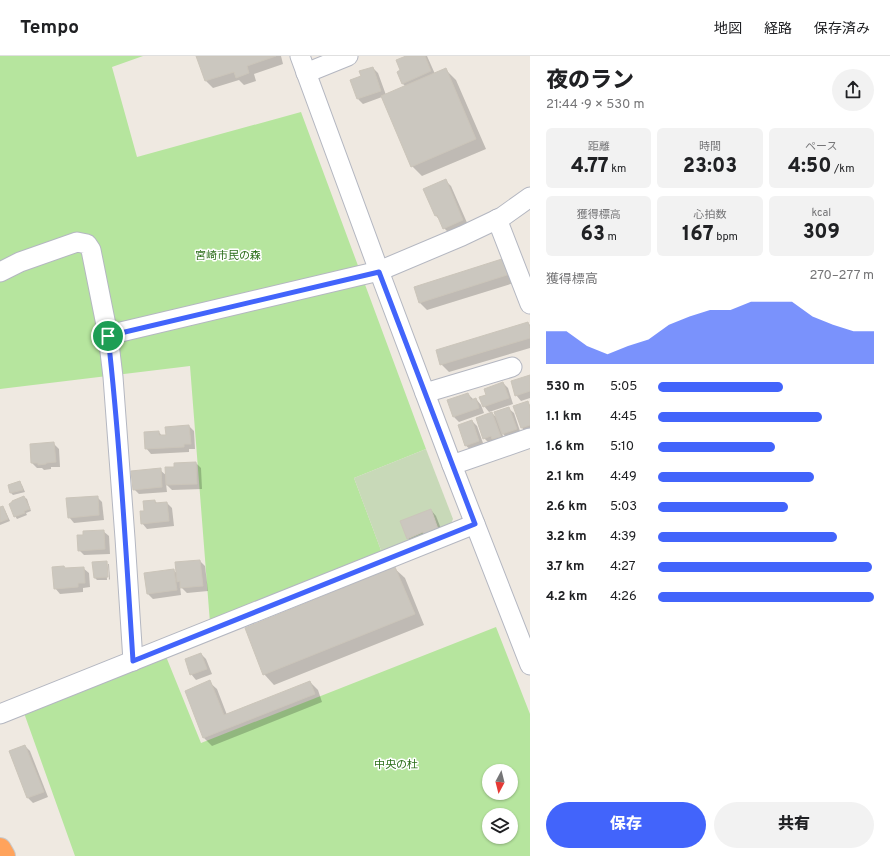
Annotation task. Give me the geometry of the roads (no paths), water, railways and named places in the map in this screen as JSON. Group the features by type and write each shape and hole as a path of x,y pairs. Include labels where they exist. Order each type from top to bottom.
{"highway":[{"path":"0,849 4,856"}],"street":[{"path":"348,56 303,65 452,465 530,665"},
{"path":"108,336 379,272 502,217 530,197"},
{"path":"497,219 530,304"},
{"path":"0,272 20,262 77,242 87,244 91,250 108,336 113,377 133,661"},
{"path":"425,393 512,367"},
{"path":"452,465 530,438"},
{"path":"0,713 475,524"}],"park label":[{"name":"宮崎市民の森","path":"228,255"},
{"name":"中央の杜","path":"396,764"}]}
